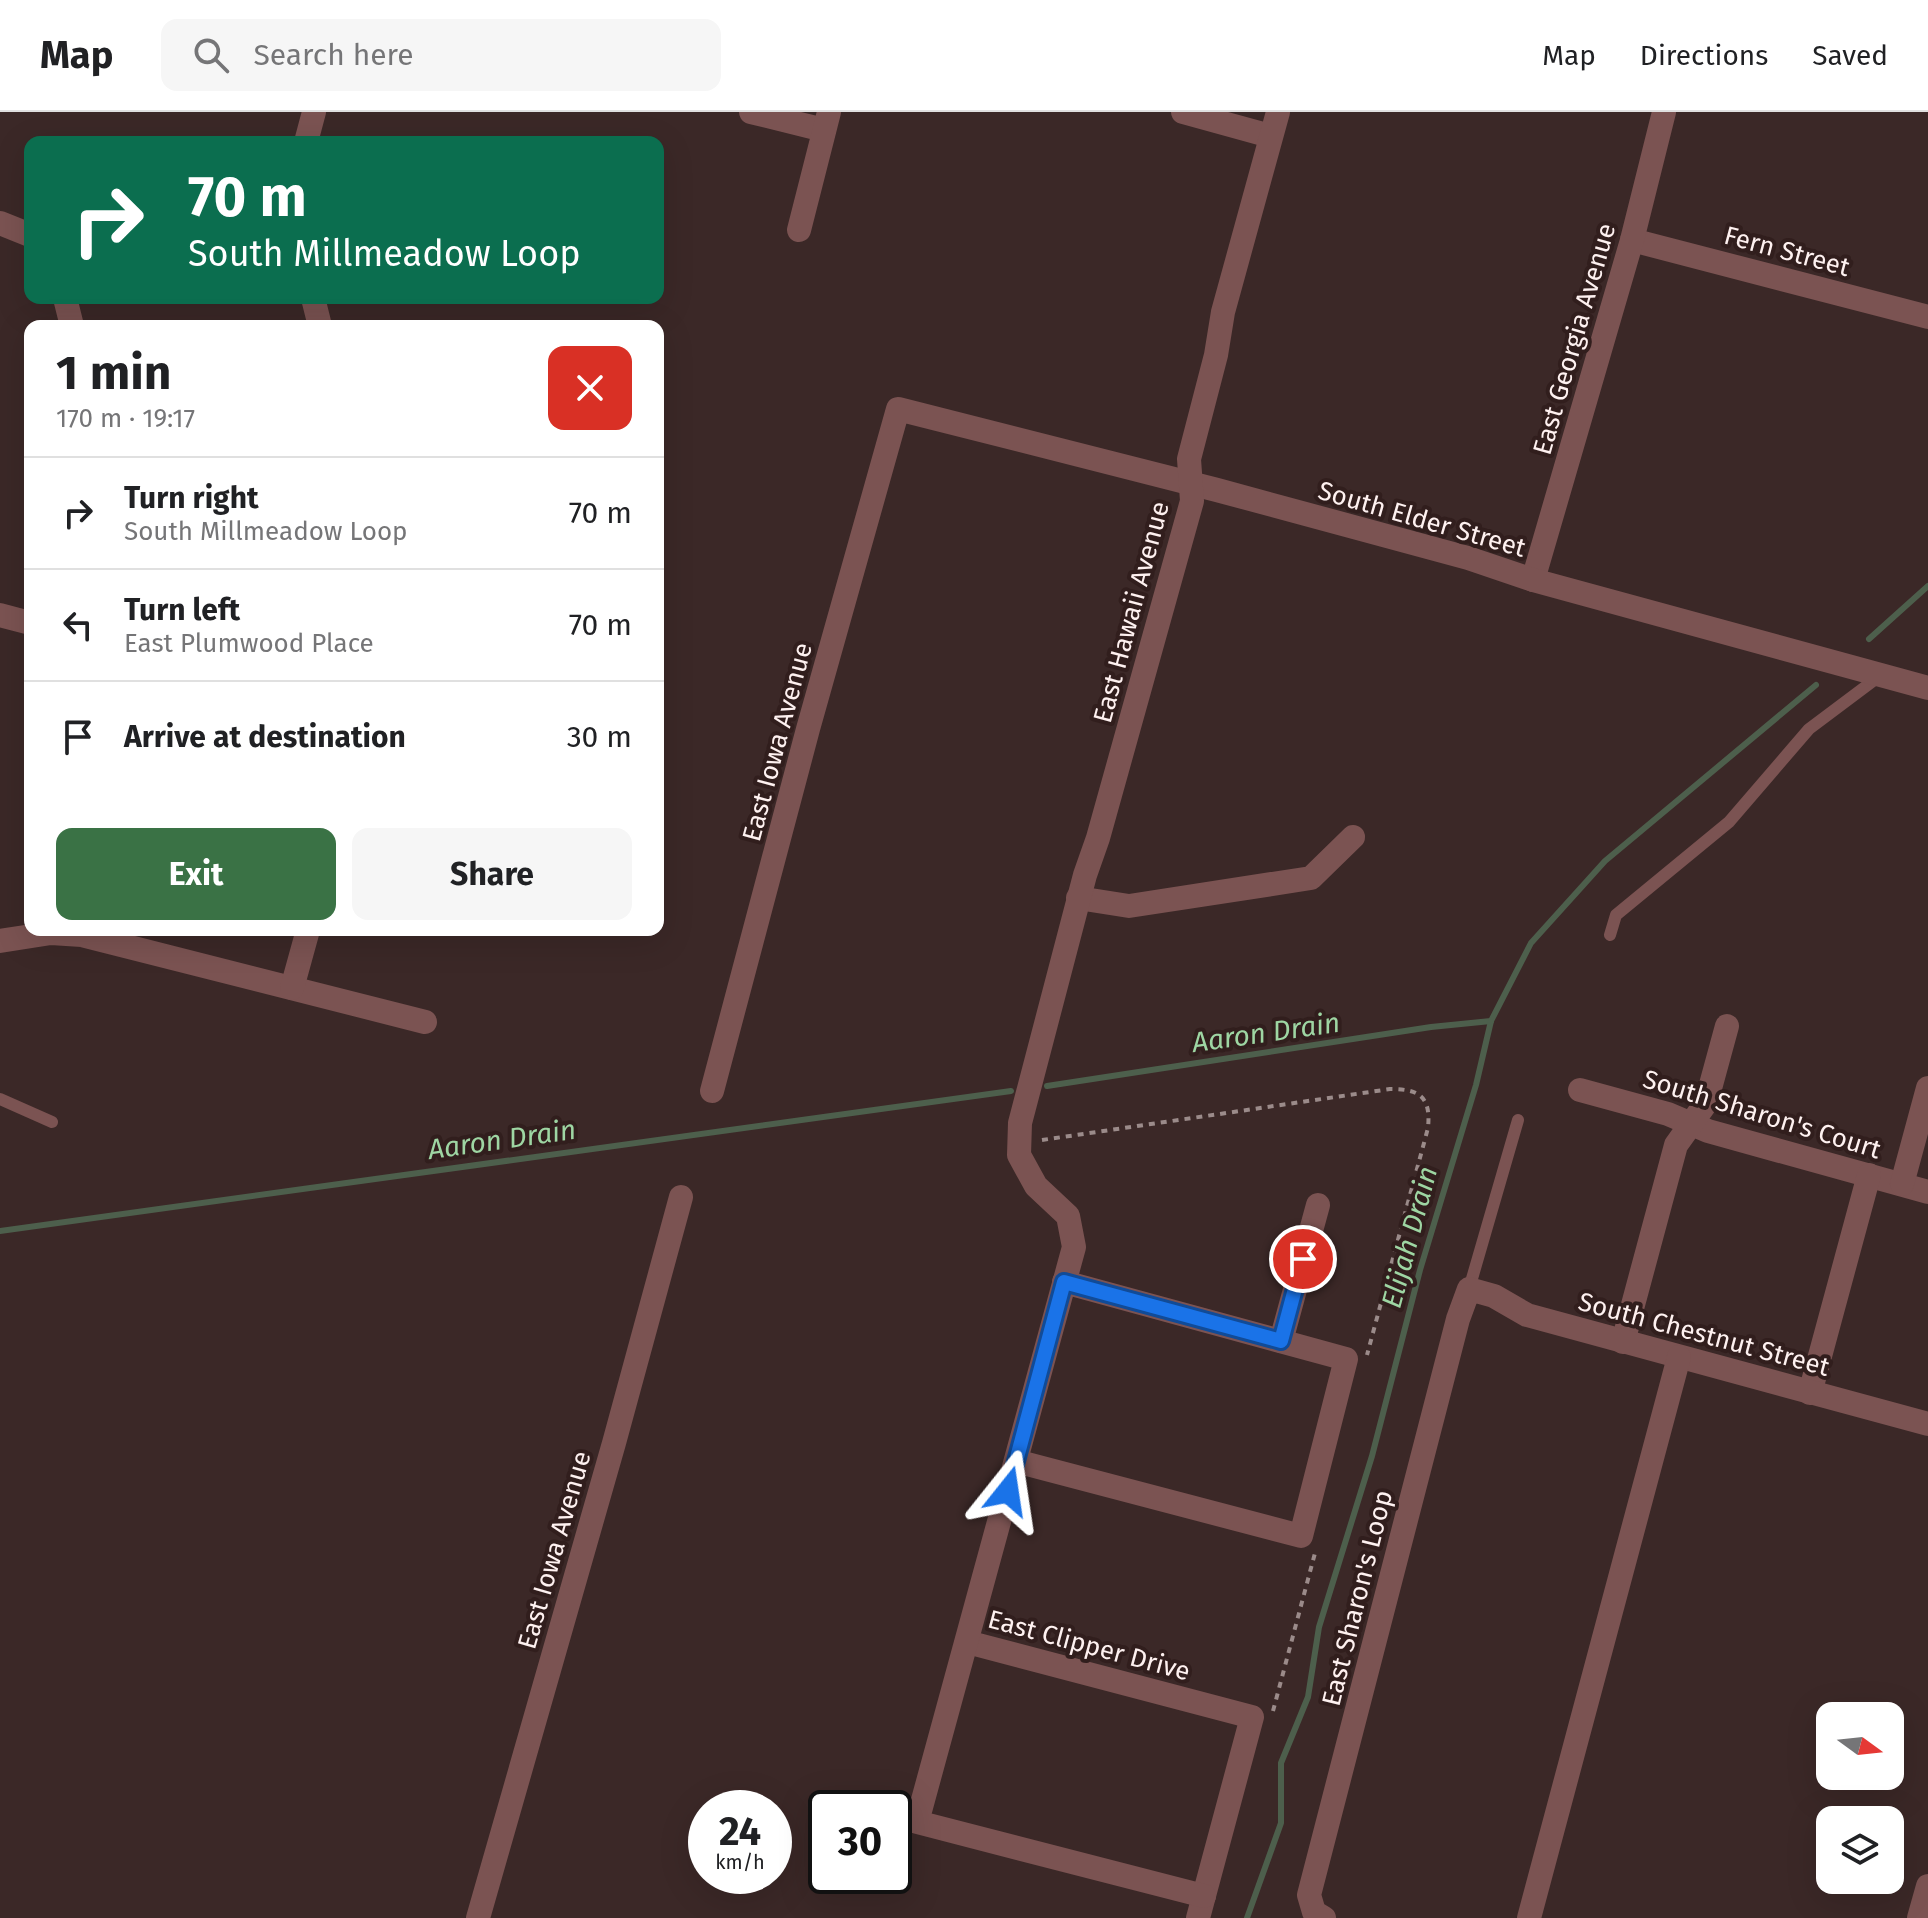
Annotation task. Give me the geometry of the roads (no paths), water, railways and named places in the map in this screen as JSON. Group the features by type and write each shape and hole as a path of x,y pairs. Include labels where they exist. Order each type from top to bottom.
{"street":[{"path":"308,136 314,112"},
{"path":"751,112 827,121 799,230"},
{"path":"1183,112 1270,136"},
{"name":"East Hawaii Avenue","path":"1020,1133 1078,898 1098,838 1192,501 1189,459 1216,355 1223,312 1278,112"},
{"name":"East Georgia Avenue","path":"1533,580 1632,240 1664,112"},
{"path":"0,223 24,233"},
{"name":"Fern Street","path":"1632,240 1928,317"},
{"name":"South Elder Street","path":"898,409 1468,558 1533,580 1928,688"},
{"name":"East Iowa Avenue","path":"712,1091 898,409"},
{"path":"0,615 24,621"},
{"path":"1078,898 1129,906 1311,878 1353,837"},
{"path":"0,941 32,936"},
{"path":"86,936 425,1022"},
{"path":"292,988 306,936"},
{"path":"1623,1342 1676,1145 1706,1103 1727,1026"},
{"path":"1902,1184 1928,1088"},
{"name":"South Sharon's Court","path":"1580,1090 1668,1114 1708,1131 1928,1192"},
{"name":"East Clipper Drive","path":"1020,1133 1019,1155 1036,1186 1068,1216 1074,1247 967,1642 1252,1717 1201,1907"},
{"path":"1810,1393 1869,1175"},
{"name":"East Iowa Avenue","path":"478,1918 681,1197"},
{"path":"1281,1341 1318,1205"},
{"path":"1016,1461 1301,1536 1346,1359 1064,1282"},
{"name":"South Chestnut Street","path":"1469,1289 1494,1296 1527,1315 1928,1424"},
{"name":"East Sharon's Loop","path":"1324,1918 1314,1912 1309,1895 1454,1334 1469,1289"},
{"path":"1529,1918 1679,1357"},
{"path":"967,1642 917,1822 1201,1907"},
{"path":"1919,1918 1928,1886"}],"lane":[{"path":"1610,935 1616,915 1729,822 1809,729 1881,675"},
{"path":"0,1099 52,1122"},
{"path":"1469,1289 1518,1120"}],"waterway":[{"name":"Elijah Drain","path":"1869,639 1928,586"},
{"name":"Elijah Drain","path":"1247,1918 1281,1823 1281,1763 1308,1697 1319,1627 1372,1456 1420,1270 1476,1085 1491,1021 1531,943 1605,861 1816,685"},
{"name":"Aaron Drain","path":"1047,1086 1431,1027 1491,1021"},
{"name":"Aaron Drain","path":"0,1231 1011,1091"}]}
